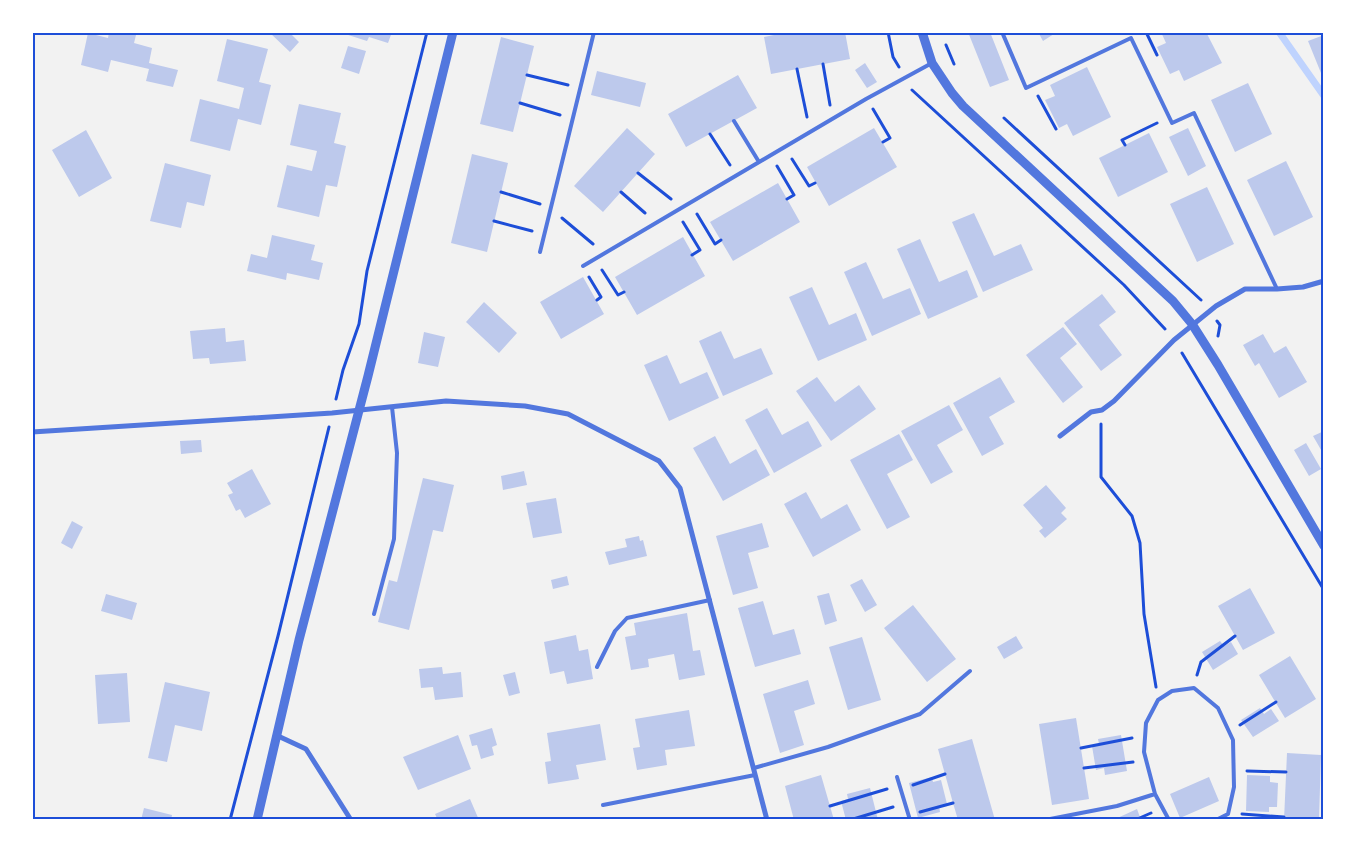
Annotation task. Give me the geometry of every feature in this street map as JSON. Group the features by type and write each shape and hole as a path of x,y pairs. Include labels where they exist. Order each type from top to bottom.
{"street":[{"path":"257,820 299,640 359,411 453,32"},
{"path":"922,32 932,62 946,85 963,106 1166,294 1192,324 1324,546"},
{"path":"1060,436 1091,412 1102,410 1114,401 1174,340 1216,306 1245,289 1303,287 1324,281"},
{"path":"32,432 359,411 446,401 525,406 568,414 659,461 680,488 767,820"},
{"path":"278,736 306,749 351,820"}],"lane":[{"path":"540,252 594,32"},
{"path":"1002,32 1026,88 1131,38 1172,123 1194,112 1277,289"},
{"path":"582,266 932,62"},
{"path":"734,120 759,162"},
{"path":"374,614 394,539 397,453 392,407"},
{"path":"597,667 615,631 627,618 710,600"},
{"path":"754,768 828,747 920,714 970,671"},
{"path":"1168,820 1155,794 1144,752 1146,723 1158,700 1172,690 1194,688 1218,708 1233,740 1234,787 1228,814 1216,820"},
{"path":"603,805 755,775"},
{"path":"897,777 909,818"},
{"path":"1045,820 1116,806 1155,794"}],"path":[{"path":"1146,32 1157,56"},
{"path":"823,64 832,119"},
{"path":"797,69 810,132"},
{"path":"527,75 580,89"},
{"path":"1032,85 1056,129"},
{"path":"866,99 890,138 883,142"},
{"path":"520,103 573,119"},
{"path":"931,108 1124,285 1156,317 1174,340 1324,590"},
{"path":"1125,145 1122,140 1169,117"},
{"path":"710,134 736,175"},
{"path":"785,147 809,186 815,182"},
{"path":"770,155 794,195 787,199"},
{"path":"638,173 681,208"},
{"path":"501,192 551,208 603,253"},
{"path":"621,192 655,222"},
{"path":"690,202 715,244 721,240"},
{"path":"676,210 700,250 692,255"},
{"path":"494,220 544,234"},
{"path":"595,258 618,295 624,292"},
{"path":"582,266 601,297 596,300"},
{"path":"1102,410 1101,477 1132,516 1140,543 1144,614 1158,700"},
{"path":"1194,688 1201,662 1235,636"},
{"path":"1229,732 1276,702"},
{"path":"1081,748 1144,736"},
{"path":"1084,768 1146,760"},
{"path":"1235,770 1286,772"},
{"path":"830,806 945,774"},
{"path":"909,818 953,803"},
{"path":"850,820 905,804"},
{"path":"1228,814 1284,817"}],"building":[{"path":"109,32 127,32 136,35 134,43 152,48 149,63 178,70 173,87 146,81 149,69 111,60 108,72 81,65 88,33 108,38"},
{"path":"269,32 289,32 299,42 290,52"},
{"path":"392,32 388,43 369,37 367,41 342,33"},
{"path":"789,32 845,32 850,59 771,74 764,37"},
{"path":"968,32 990,32 1009,80 990,87"},
{"path":"1038,32 1057,32 1043,41"},
{"path":"1161,32 1206,32 1222,63 1184,81 1179,70 1170,74 1157,47 1166,43"},
{"path":"1324,35 1324,73 1321,73 1308,41"},
{"path":"501,37 534,46 513,132 480,124"},
{"path":"227,39 268,49 259,82 271,85 261,125 238,119 230,151 190,141 200,99 239,109 244,88 217,81"},
{"path":"348,46 366,51 359,74 341,68"},
{"path":"865,63 877,82 867,88 855,70"},
{"path":"1087,67 1111,117 1073,136 1067,124 1059,128 1045,100 1055,96 1050,85"},
{"path":"597,71 646,83 640,107 591,95"},
{"path":"738,75 757,108 686,147 668,114"},
{"path":"1248,83 1272,134 1235,152 1211,100"},
{"path":"299,104 341,113 334,143 346,146 337,187 326,185 319,217 277,207 287,165 312,171 317,151 290,145"},
{"path":"627,128 655,154 603,212 574,186"},
{"path":"874,128 897,167 829,206 807,167"},
{"path":"1188,128 1206,166 1188,176 1169,137"},
{"path":"86,130 112,178 79,197 52,150"},
{"path":"1149,133 1168,172 1118,197 1099,158"},
{"path":"472,154 508,163 487,252 451,243"},
{"path":"1286,161 1313,217 1274,236 1247,180"},
{"path":"165,163 211,175 204,206 187,202 181,228 150,221"},
{"path":"778,183 800,222 733,261 710,222"},
{"path":"1207,187 1234,244 1197,262 1170,204"},
{"path":"974,213 994,256 1021,244 1033,270 983,292 952,222"},
{"path":"272,235 315,245 311,260 323,263 319,280 287,273 286,280 247,271 251,254 267,258"},
{"path":"683,237 705,276 637,315 615,277"},
{"path":"920,239 939,282 967,270 978,297 928,319 897,249"},
{"path":"866,262 883,299 910,288 921,314 872,336 844,272"},
{"path":"583,277 604,314 561,339 540,302"},
{"path":"812,287 829,325 856,313 867,340 818,361 789,297"},
{"path":"1102,294 1116,312 1099,325 1122,355 1101,371 1064,323"},
{"path":"484,302 517,333 499,353 466,322"},
{"path":"1063,327 1077,344 1060,358 1083,387 1063,403 1026,355"},
{"path":"225,328 226,342 244,340 246,361 210,364 209,358 193,359 190,331"},
{"path":"721,331 734,359 761,348 773,374 723,396 699,341"},
{"path":"424,332 445,337 438,367 418,363"},
{"path":"1263,334 1274,353 1286,346 1307,382 1279,398 1259,363 1255,366 1243,345"},
{"path":"667,355 680,384 707,372 719,398 669,421 644,365"},
{"path":"817,377 835,402 859,385 876,409 831,441 796,391"},
{"path":"1000,377 1015,402 989,417 1004,444 982,456 953,403"},
{"path":"949,405 963,430 937,445 953,472 931,484 901,431"},
{"path":"767,408 782,435 808,421 822,446 774,473 745,420"},
{"path":"1324,431 1324,455 1313,436"},
{"path":"899,434 913,460 887,474 910,517 887,529 850,460"},
{"path":"715,436 730,464 756,449 770,475 723,501 693,448"},
{"path":"201,440 202,452 181,454 180,441"},
{"path":"1306,443 1321,469 1309,476 1294,450"},
{"path":"252,469 271,504 245,518 240,509 236,511 228,495 233,493 227,483"},
{"path":"524,471 527,485 503,490 501,476"},
{"path":"423,478 454,485 443,532 433,530 409,630 378,622 389,580 397,582"},
{"path":"1046,485 1066,508 1061,513 1067,519 1045,538 1039,531 1043,528 1023,505"},
{"path":"806,492 821,519 847,504 861,530 813,557 784,504"},
{"path":"556,498 562,533 533,538 526,503"},
{"path":"72,521 83,527 72,549 61,543"},
{"path":"762,523 769,547 748,553 758,588 733,595 716,536"},
{"path":"639,536 640,541 643,540 647,556 609,565 605,552 627,547 625,539"},
{"path":"567,576 569,585 553,589 551,580"},
{"path":"862,579 877,605 865,612 850,585"},
{"path":"1250,588 1275,633 1243,650 1218,606"},
{"path":"829,593 837,621 825,625 817,596"},
{"path":"106,594 137,603 132,620 101,611"},
{"path":"763,601 773,635 794,629 801,654 755,667 738,608"},
{"path":"913,605 956,659 927,682 884,628"},
{"path":"687,613 693,651 700,650 705,675 679,680 674,654 648,659 649,667 631,670 625,637 636,635 634,623"},
{"path":"576,635 579,651 588,649 593,679 567,684 564,671 550,674 544,642"},
{"path":"1016,636 1023,648 1004,659 997,647"},
{"path":"862,637 881,700 848,710 829,647"},
{"path":"1220,641 1224,646 1231,642 1238,654 1213,670 1202,652"},
{"path":"1290,656 1316,699 1285,718 1259,675"},
{"path":"442,667 443,674 461,672 463,697 435,700 433,687 421,688 419,669"},
{"path":"515,672 520,693 509,696 503,675"},
{"path":"127,673 130,722 98,724 95,675"},
{"path":"808,680 815,704 794,711 804,745 780,753 763,694"},
{"path":"165,682 210,692 202,731 175,725 167,762 148,758"},
{"path":"1260,708 1264,714 1271,709 1279,721 1253,737 1241,720"},
{"path":"689,710 695,746 665,750 667,765 637,770 633,748 640,747 635,719"},
{"path":"1076,718 1089,799 1052,805 1039,724"},
{"path":"600,724 606,760 576,765 579,779 548,784 545,762 551,761 547,733"},
{"path":"492,728 497,745 492,747 494,755 481,759 477,745 472,746 469,735"},
{"path":"458,735 471,769 418,790 403,757"},
{"path":"1121,735 1127,771 1105,775 1104,768 1096,770 1092,746 1099,744 1098,739"},
{"path":"972,739 995,820 958,820 953,803 938,749"},
{"path":"1287,753 1321,755 1319,820 1284,820"},
{"path":"821,775 834,820 794,820 785,786"},
{"path":"1247,775 1270,776 1270,782 1278,783 1277,807 1269,807 1269,812 1246,811"},
{"path":"932,777 933,782 941,780 947,804 939,806 940,812 918,818 909,783"},
{"path":"1209,777 1219,801 1180,818 1170,794"},
{"path":"870,788 878,820 846,820 841,801 848,799 847,794"},
{"path":"470,799 479,820 438,820 435,814"},
{"path":"144,808 172,815 171,820 141,820"},
{"path":"1137,809 1141,820 1113,820"}],"waterway":[{"path":"1279,32 1324,96"}]}
